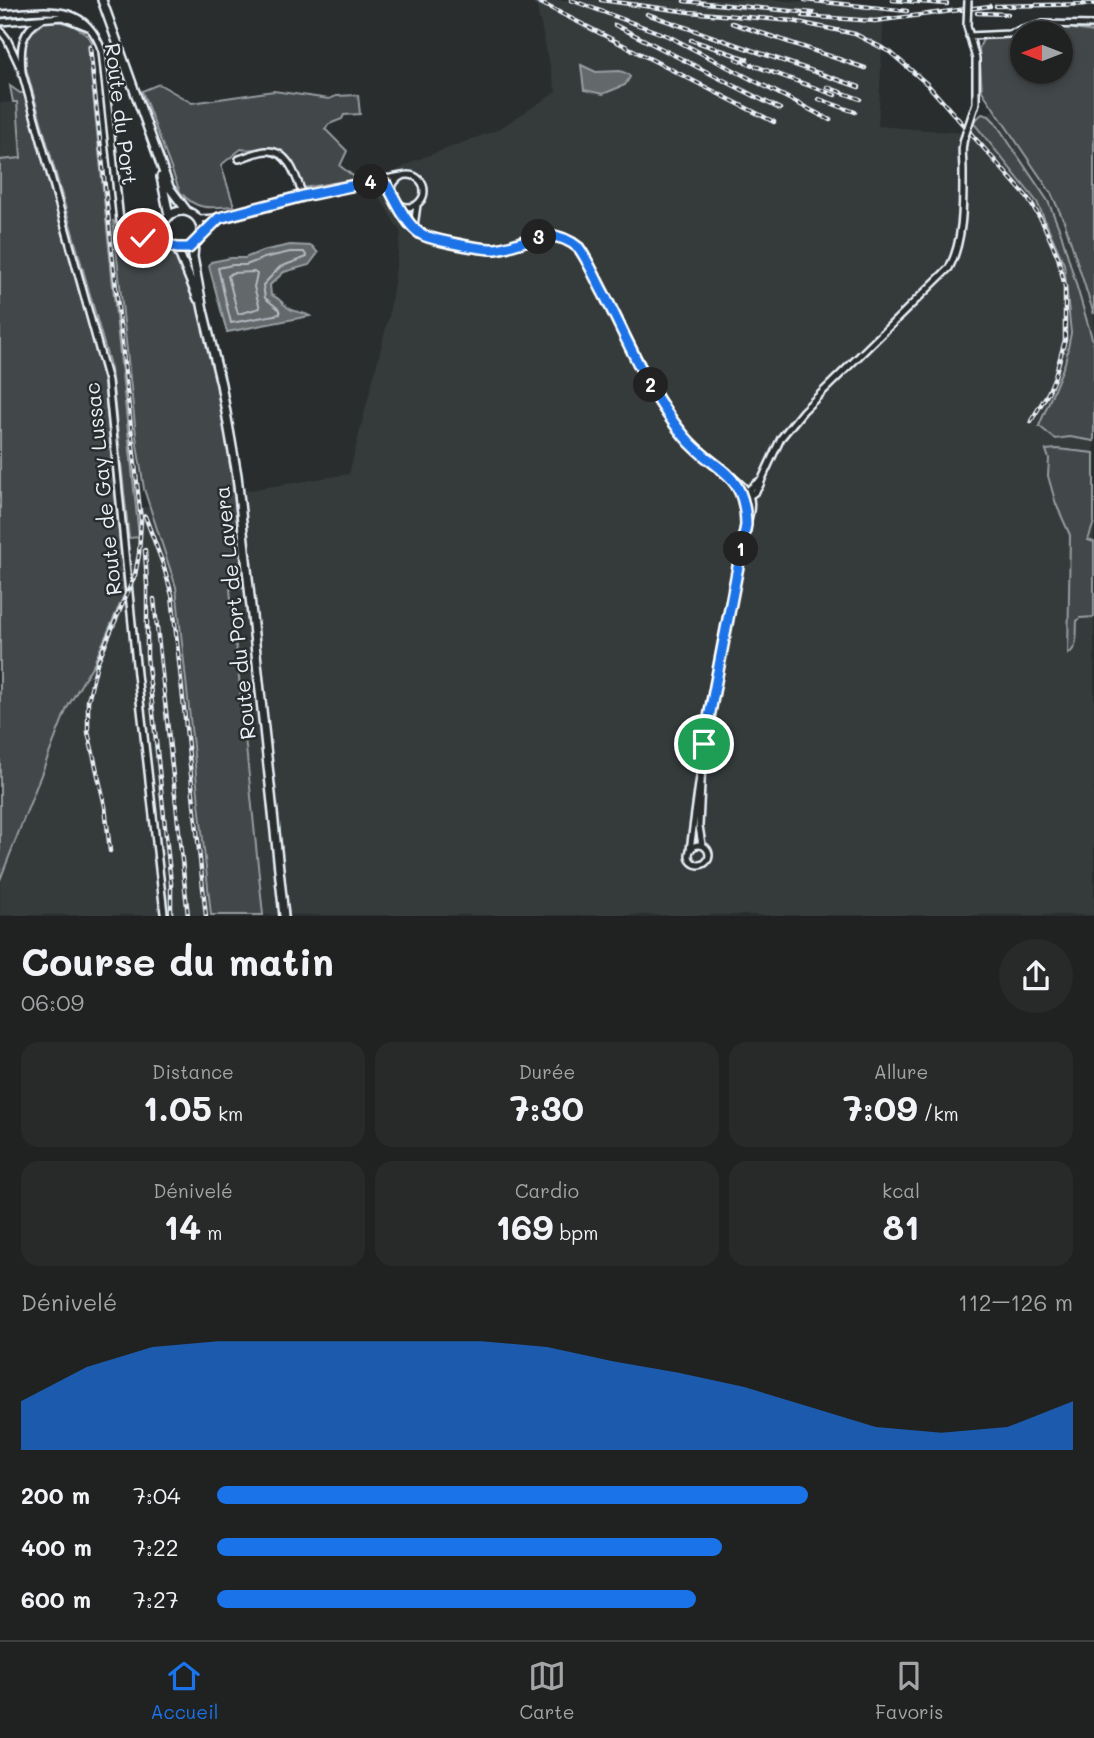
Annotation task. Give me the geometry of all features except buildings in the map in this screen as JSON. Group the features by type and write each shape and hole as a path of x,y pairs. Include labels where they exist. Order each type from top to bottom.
{"street":[{"path":"747,495 760,487 781,438 803,411 949,268 958,244 963,168 960,149 976,103 975,51 967,26 968,0"},
{"path":"104,3 169,187 187,211 199,219 219,218 392,176 412,176 423,186 423,197 417,205 414,226"},
{"name":"Route du Port","path":"0,15 55,10 69,12 84,19 93,31 102,51 120,221 127,230 138,236"},
{"name":"Route de Gay Lussac","path":"11,14 23,37 20,52 22,72"},
{"name":"Route de Gay Lussac","path":"7,39 11,14"},
{"path":"23,37 30,27 41,19"},
{"name":"Route du Port","path":"0,22 70,19 93,31"},
{"path":"969,36 1009,34 1043,24 1094,26"},
{"name":"Route de Gay Lussac","path":"0,30 22,72 108,381 164,913"},
{"path":"152,143 169,215"},
{"path":"239,159 264,151 278,154 292,167 303,196"},
{"path":"391,192 394,183 402,176"},
{"path":"375,181 384,183 414,226 425,236 486,249 500,248 548,235 573,243 583,253 652,387 673,421 689,442 730,476 747,495 746,525 709,709 690,850 691,860 695,864 701,864 709,856 707,848 702,845 690,850"},
{"path":"398,205 407,208 417,205"},
{"path":"138,236 163,226 169,215 181,210 187,211"},
{"path":"138,236 174,247 189,248 219,218"},
{"path":"199,219 201,234"},
{"path":"163,226 164,236 174,247"},
{"name":"Route du Port de Lavera","path":"194,245 193,257 222,384 237,475 284,915"},
{"name":"Route du Port de Lavera","path":"174,247 203,310"},
{"path":"702,762 699,826 702,845"}],"shaded area":[{"path":"529,0 776,0 884,9 878,126 962,133 994,109 981,87 981,41 1010,37 1010,84 1073,84 1073,28 1094,32 1094,915 0,915 0,785 113,512 349,474 389,316 401,233 372,185 414,161 499,129 556,92 537,8"},
{"path":"45,21 73,25 84,32 93,43 88,45 139,537 129,538 111,369 26,68 27,40 33,29"},
{"path":"1073,28 1094,32 1094,314 1064,221 1051,193 982,91 979,48 983,39 1010,37 1010,84 1073,84"},
{"path":"159,84 192,103 274,91 329,99 358,95 360,114 344,115 325,129 347,151 340,166 357,179 303,188 289,160 278,151 271,148 241,149 221,165 234,206 198,205 180,192 142,91"},
{"path":"10,86 24,93 104,381 125,593 94,663 67,708 0,880 0,160 21,158 17,102 13,102"},
{"path":"17,102 21,159 0,160 0,103"},
{"path":"982,114 995,122 1048,201 1061,233 1094,345 1094,441 1070,437 1055,439 1039,426 1065,363 1071,333 1064,264 1037,202 973,122"},
{"path":"113,220 128,236 165,247 173,251 179,259 197,303 215,379 230,468 244,587 230,589 263,915 211,915 176,587 144,489"},
{"path":"1046,450 1094,453 1094,522 1088,540 1094,542 1094,617 1080,618 1077,621 1074,648 1068,654 1070,535 1056,504 1048,476 1049,459"}],"water":[{"path":"581,65 596,72 620,71 630,77 625,85 603,94 584,90"},
{"path":"290,245 312,246 318,253 309,265 284,272 270,285 271,295 292,310 310,316 227,332 209,266 211,262 245,258"}],"railway":[{"path":"535,0 774,122"},
{"path":"571,0 668,36 830,120"},
{"path":"601,0 689,12 793,21 855,34 890,52 927,84 1027,197 1042,221 1058,257 1065,287 1065,340 1048,393 1031,421"},
{"path":"805,0 907,11"},
{"path":"892,0 947,4"},
{"path":"684,1 813,13"},
{"path":"996,6 1094,4"},
{"path":"803,16 875,21 990,6"},
{"path":"977,13 1008,14"},
{"path":"647,14 859,87"},
{"path":"732,23 865,68"},
{"path":"615,25 780,109"},
{"path":"691,40 747,59"},
{"path":"90,47 141,520 135,575 97,663 88,701 88,732 105,806 110,851"},
{"path":"736,59 835,95"},
{"path":"827,87 860,99"},
{"path":"819,99 855,112"},
{"path":"145,516 172,595 206,916"},
{"path":"145,550 147,656 171,883 171,916"},
{"path":"154,599 188,916"}],"route":[{"path":"143,238 177,248 189,248 219,218 303,196 380,181 387,185 395,202 425,236 494,249 548,235 561,237 579,248 652,387 673,421 689,442 730,476 744,498 746,525 704,744"}]}
